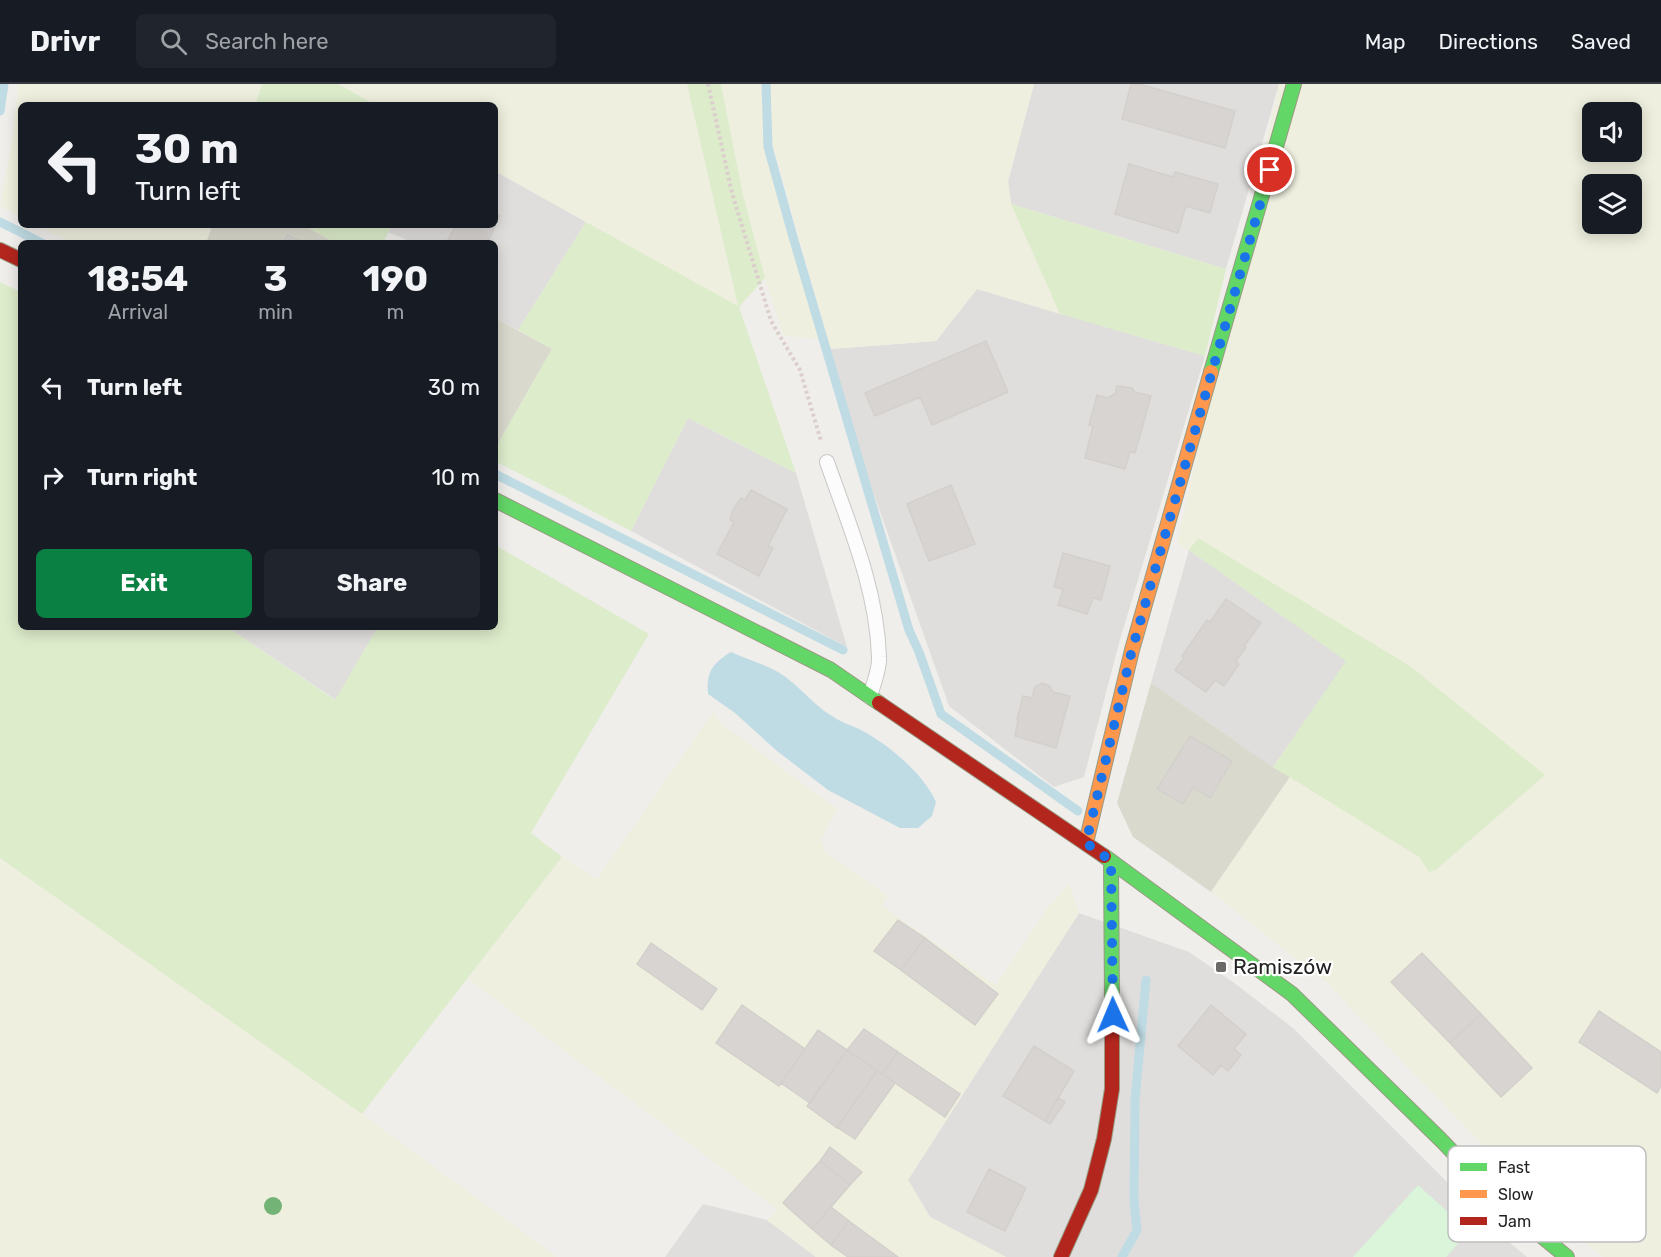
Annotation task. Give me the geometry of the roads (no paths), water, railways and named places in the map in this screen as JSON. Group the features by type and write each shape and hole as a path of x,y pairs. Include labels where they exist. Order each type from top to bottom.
{"street":[{"path":"1086,843 1132,650 1294,84"},
{"path":"0,250 18,259"},
{"path":"498,502 831,670 1086,843 1293,994 1448,1147"},
{"path":"1061,1257 1091,1190 1104,1139 1112,1089 1111,861"},
{"path":"1549,1242 1567,1257"}],"lane":[{"path":"827,462 860,555 873,601 880,659 870,697"}],"water":[{"path":"731,652 778,672 838,720 872,736 894,752 914,770 930,791 936,802 932,816 918,828 900,828 828,790 777,751 735,713 708,694 708,680 712,669"}],"waterway":[{"path":"0,111 4,84"},
{"path":"766,84 768,147 909,630 941,714 1078,811"},
{"path":"0,222 36,240"},
{"path":"498,476 843,650"},
{"path":"1122,1257 1137,1230 1134,1201 1135,1100 1146,980"}],"place":[{"name":"Ramiszów","path":"1221,967"}]}
